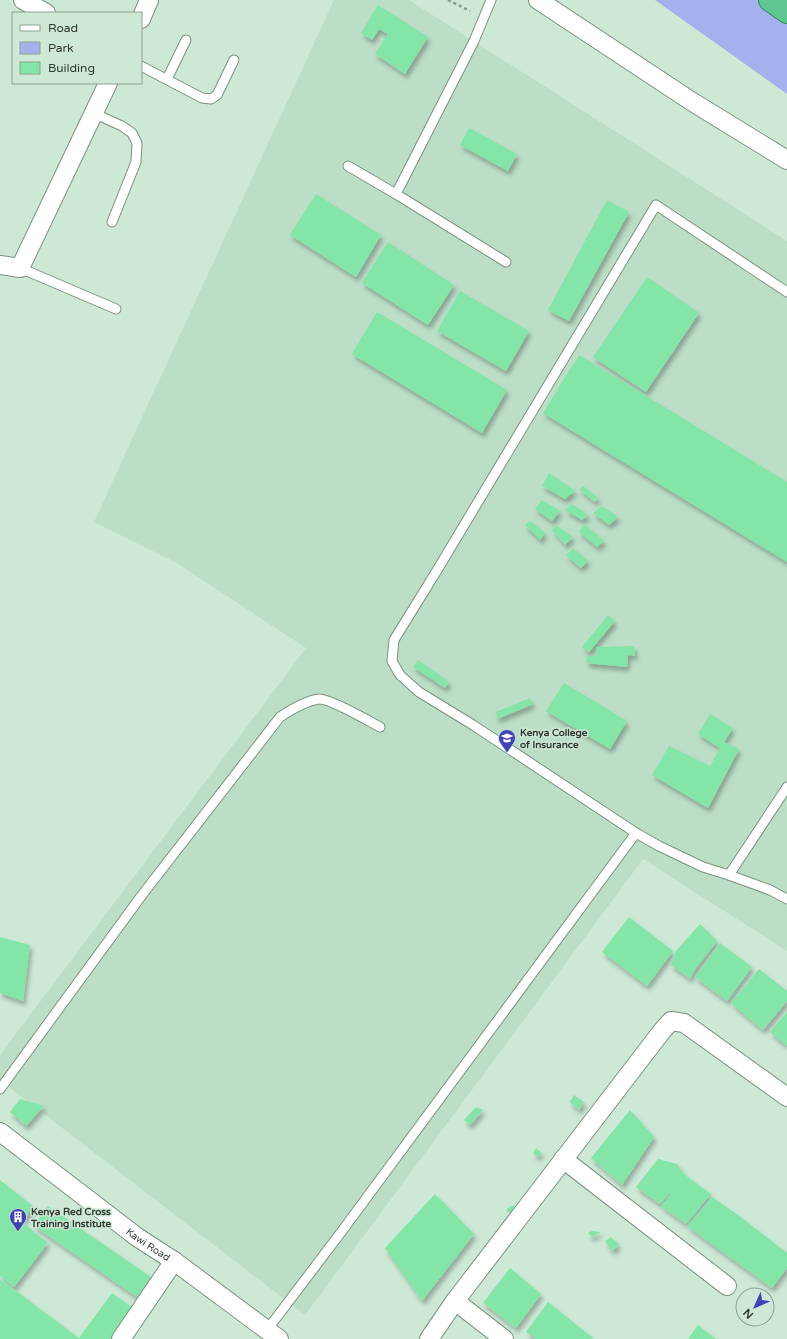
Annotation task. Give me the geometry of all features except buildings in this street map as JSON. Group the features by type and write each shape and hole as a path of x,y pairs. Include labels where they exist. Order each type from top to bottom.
{"highway":[{"path":"770,0 787,12"}],"street":[{"path":"23,0 44,12"},
{"path":"142,17 149,0"},
{"path":"538,0 691,101 787,160"},
{"path":"0,265 20,268 108,84"},
{"path":"429,1339 455,1301 563,1159 662,1031 671,1022 684,1023 787,1098"},
{"name":"Kawi Road","path":"0,1132 137,1237 174,1261 273,1334"},
{"path":"563,1159 727,1286"},
{"path":"121,1339 174,1261"},
{"path":"455,1301 504,1339"}],"lane":[{"path":"396,194 474,41 491,0"},
{"path":"167,79 186,40"},
{"path":"142,66 202,98 211,99 217,96 234,60"},
{"path":"93,113 122,126 132,133 137,143 136,162 112,222"},
{"path":"348,166 506,262"},
{"path":"787,292 656,205 394,640 392,660 400,675 419,692 473,725 636,834 703,867 770,890 787,900"},
{"path":"20,268 116,310"},
{"path":"0,1089 142,895 280,717 297,706 320,698 346,708 380,727"},
{"path":"729,875 787,787"},
{"path":"273,1334 342,1231 636,834"}],"path":[{"path":"448,0 483,18"}],"shaded area":[{"name":"Kenya College of Insurance","path":"334,0 409,0 787,241 787,951 643,859 305,1315 0,1080 0,1055 306,648 177,563 94,522"}],"green space":[{"path":"655,0 787,0 787,94"}],"place":[{"name":"Kenya College of Insurance","path":"507,753"},
{"name":"Kenya Red Cross Training Institute","path":"18,1232"}]}
